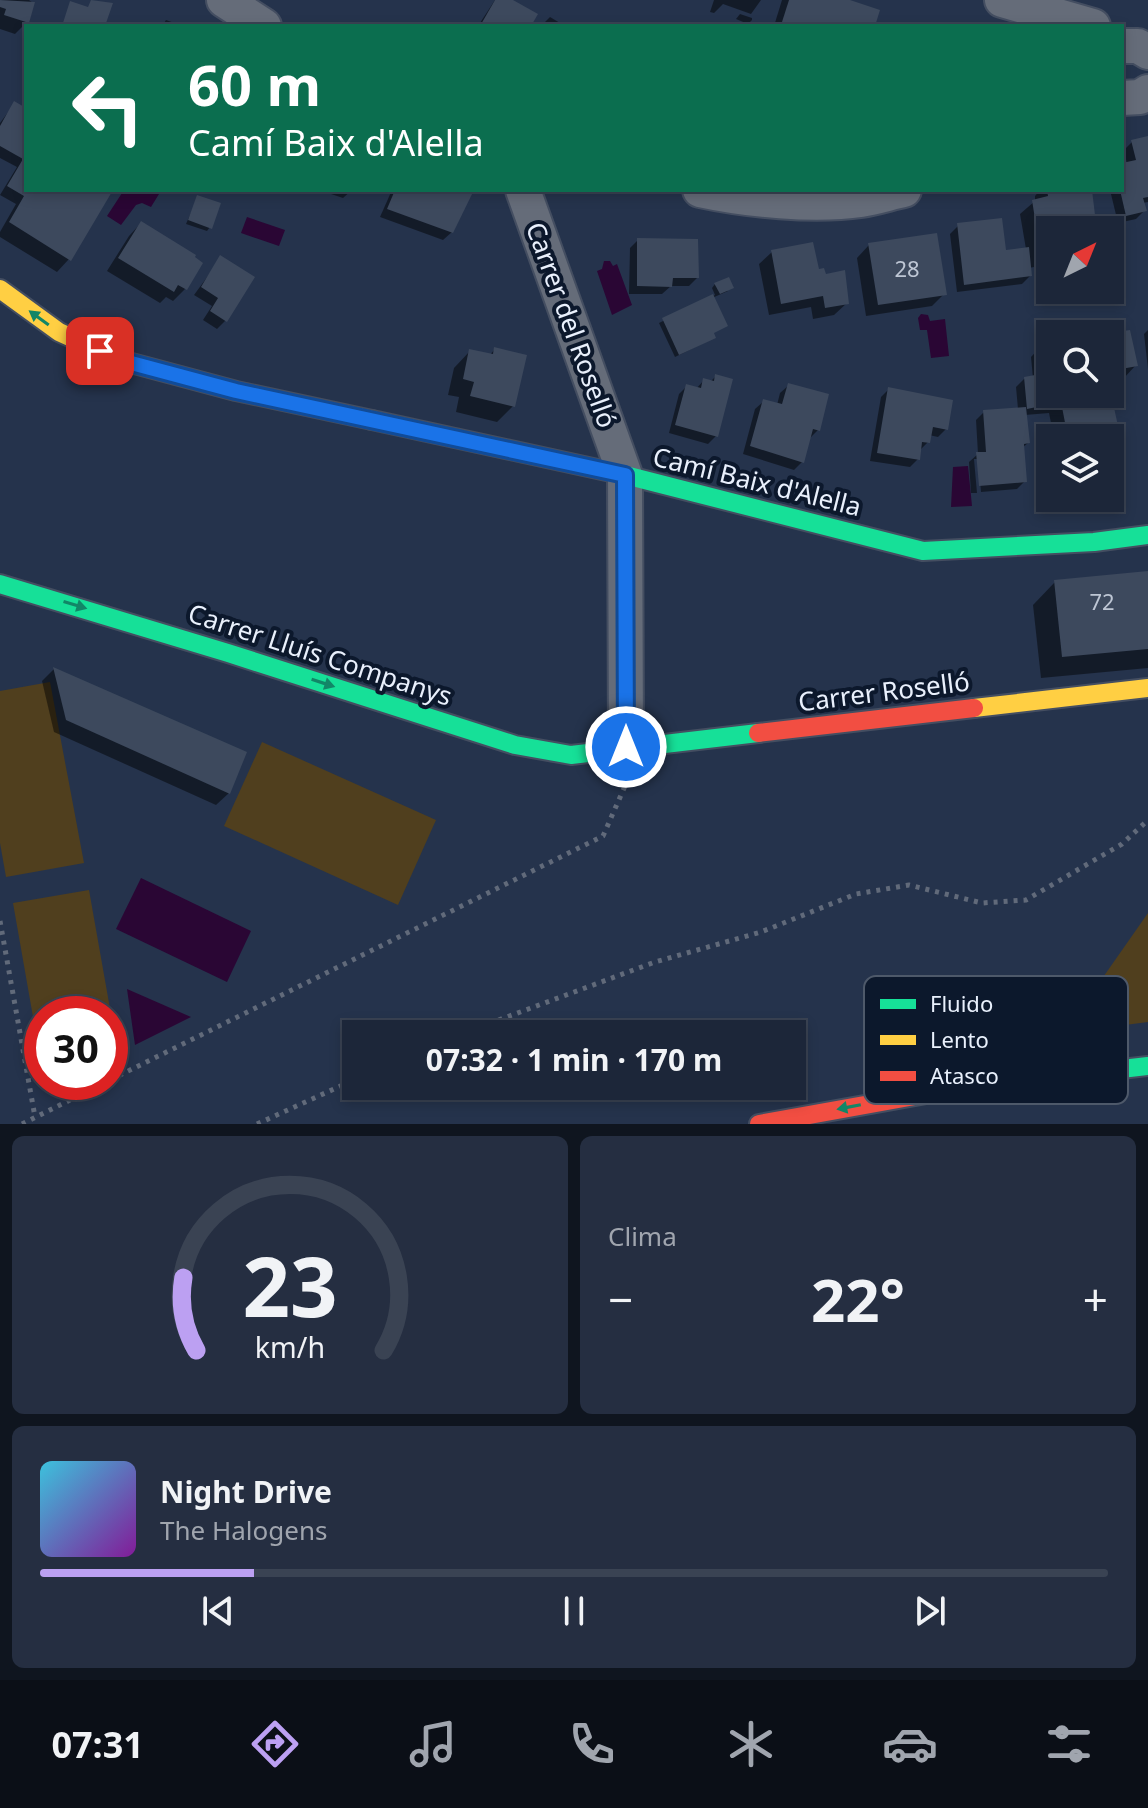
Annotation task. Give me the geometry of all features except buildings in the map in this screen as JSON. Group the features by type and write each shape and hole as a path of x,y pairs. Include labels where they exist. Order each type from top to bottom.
{"main road":[{"name":"Camí Baix d'Alella","path":"0,289 59,332 120,360 236,391 625,475 923,551 1094,542 1148,535"},
{"name":"Carrer Lluís Companys","path":"0,584 515,745 571,755 626,747"},
{"name":"Carrer Roselló","path":"626,747 1148,688"},
{"path":"1128,1068 1148,1066"},
{"path":"759,1124 864,1103"}],"street":[{"path":"224,0 261,24"},
{"path":"1030,12 1084,24"},
{"name":"Carrer del Roselló","path":"524,192 625,475 626,747"},
{"path":"709,192 795,201 861,200 895,192"}],"path":[{"path":"499,1020 655,962 761,932 856,894 909,885 982,903 1026,900 1122,844 1148,820"},
{"path":"128,1071 603,836"},
{"path":"0,921 35,1117"},
{"path":"257,1124 342,1085"},
{"path":"22,1124 69,1100"}],"shaded area":[{"path":"123,192 159,194 151,207 142,203 136,205 121,225 107,216"},
{"path":"247,217 285,230 279,246 241,233"},
{"path":"604,261 610,261 613,266 617,264 632,305 612,315 597,271 602,269"},
{"path":"921,314 928,315 930,321 945,319 949,356 931,358 927,330 920,330 918,318"},
{"path":"968,466 972,506 951,507 953,467"},
{"path":"50,682 84,863 6,877 0,843 0,691"},
{"path":"262,742 436,820 398,905 224,826"},
{"path":"141,878 251,931 227,982 116,929"},
{"path":"89,890 108,996 29,996 13,903"},
{"path":"1148,913 1148,1022 1128,1025 1128,976 1104,976"},
{"path":"127,989 191,1017 135,1045"}],"traffic: fast":[{"path":"372,420 625,475 923,551 1094,542 1148,535"},
{"path":"0,584 515,745 571,755 758,733"},
{"path":"1128,1068 1148,1066"}],"traffic: slow":[{"path":"0,289 59,332 120,360 236,391 372,420"},
{"path":"974,708 1148,688"}],"traffic: jam":[{"path":"758,733 974,708"},
{"path":"759,1124 870,1104"}],"route":[{"path":"100,351 120,360 236,391 625,475 626,747"}]}
